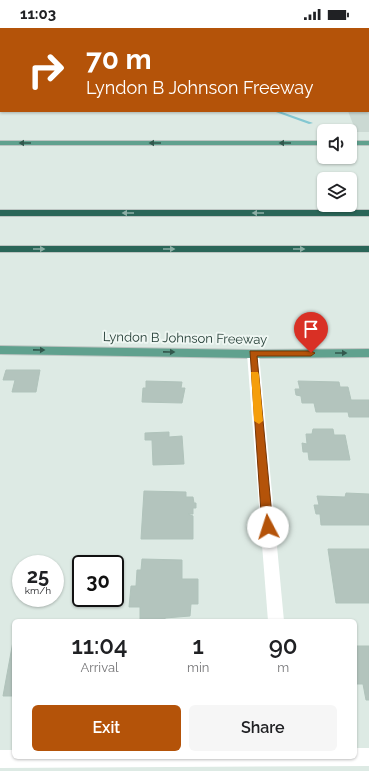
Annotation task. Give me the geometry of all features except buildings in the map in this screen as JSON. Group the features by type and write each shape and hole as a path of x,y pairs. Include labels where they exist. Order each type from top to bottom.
{"highway":[{"path":"297,213 369,210"},
{"path":"0,213 369,213"},
{"path":"0,249 369,249"}],"main road":[{"path":"0,143 317,143"},
{"path":"357,143 369,143"},
{"name":"Lyndon B Johnson Freeway","path":"0,350 253,354 369,353"}],"street":[{"path":"253,354 276,619"},
{"path":"357,757 369,757"},
{"path":"0,759 83,765 237,759"}],"shaded area":[{"path":"348,112 369,112 369,132 357,132 357,124 353,124"}],"waterway":[{"path":"278,112 311,123"}],"slow traffic":[{"path":"255,375 259,421"}],"route":[{"path":"268,527 253,354 311,353"}]}
